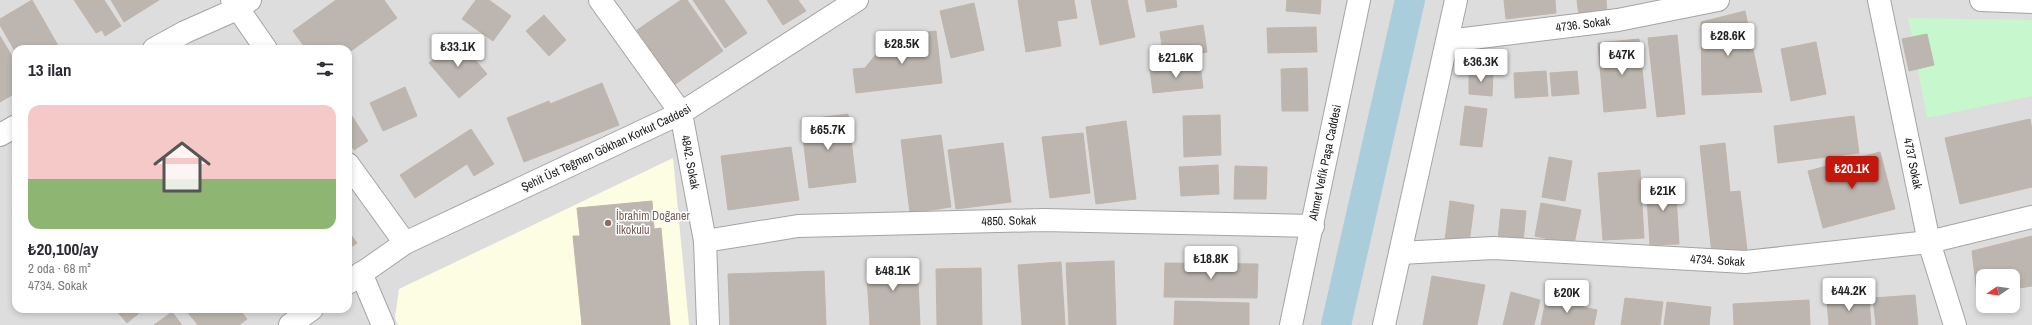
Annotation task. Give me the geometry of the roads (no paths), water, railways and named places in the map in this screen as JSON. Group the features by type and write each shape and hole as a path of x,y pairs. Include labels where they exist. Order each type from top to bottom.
{"street":[{"name":"Şehit Üst Teğmen Gökhan Korkut Caddesi","path":"355,278 404,243 681,113 857,0"},
{"name":"Ahmet Vefik Paşa Caddesi","path":"1291,325 1313,226 1359,0"},
{"path":"1384,325 1456,0"},
{"name":"4736. Sokak","path":"1448,41 1618,20 1718,0"},
{"name":"4737 Sokak","path":"1879,0 1929,242 1955,325"},
{"path":"1980,0 2032,2"},
{"path":"161,45 240,3 264,45"},
{"name":"4842. Sokak","path":"609,4 681,113 705,241 708,325"},
{"path":"0,135 12,128"},
{"path":"352,170 404,243"},
{"name":"4734. Sokak","path":"1400,253 1494,248 1746,262 1929,242 2032,217"},
{"name":"4850. Sokak","path":"705,241 798,226 1043,220 1313,226"},
{"path":"355,278 383,325"},
{"path":"290,325 306,313"}],"waterway":[{"path":"1336,325 1410,0"}],"place":[{"name":"İbrahim Doğaner İlkokulu","path":"608,223"}]}
